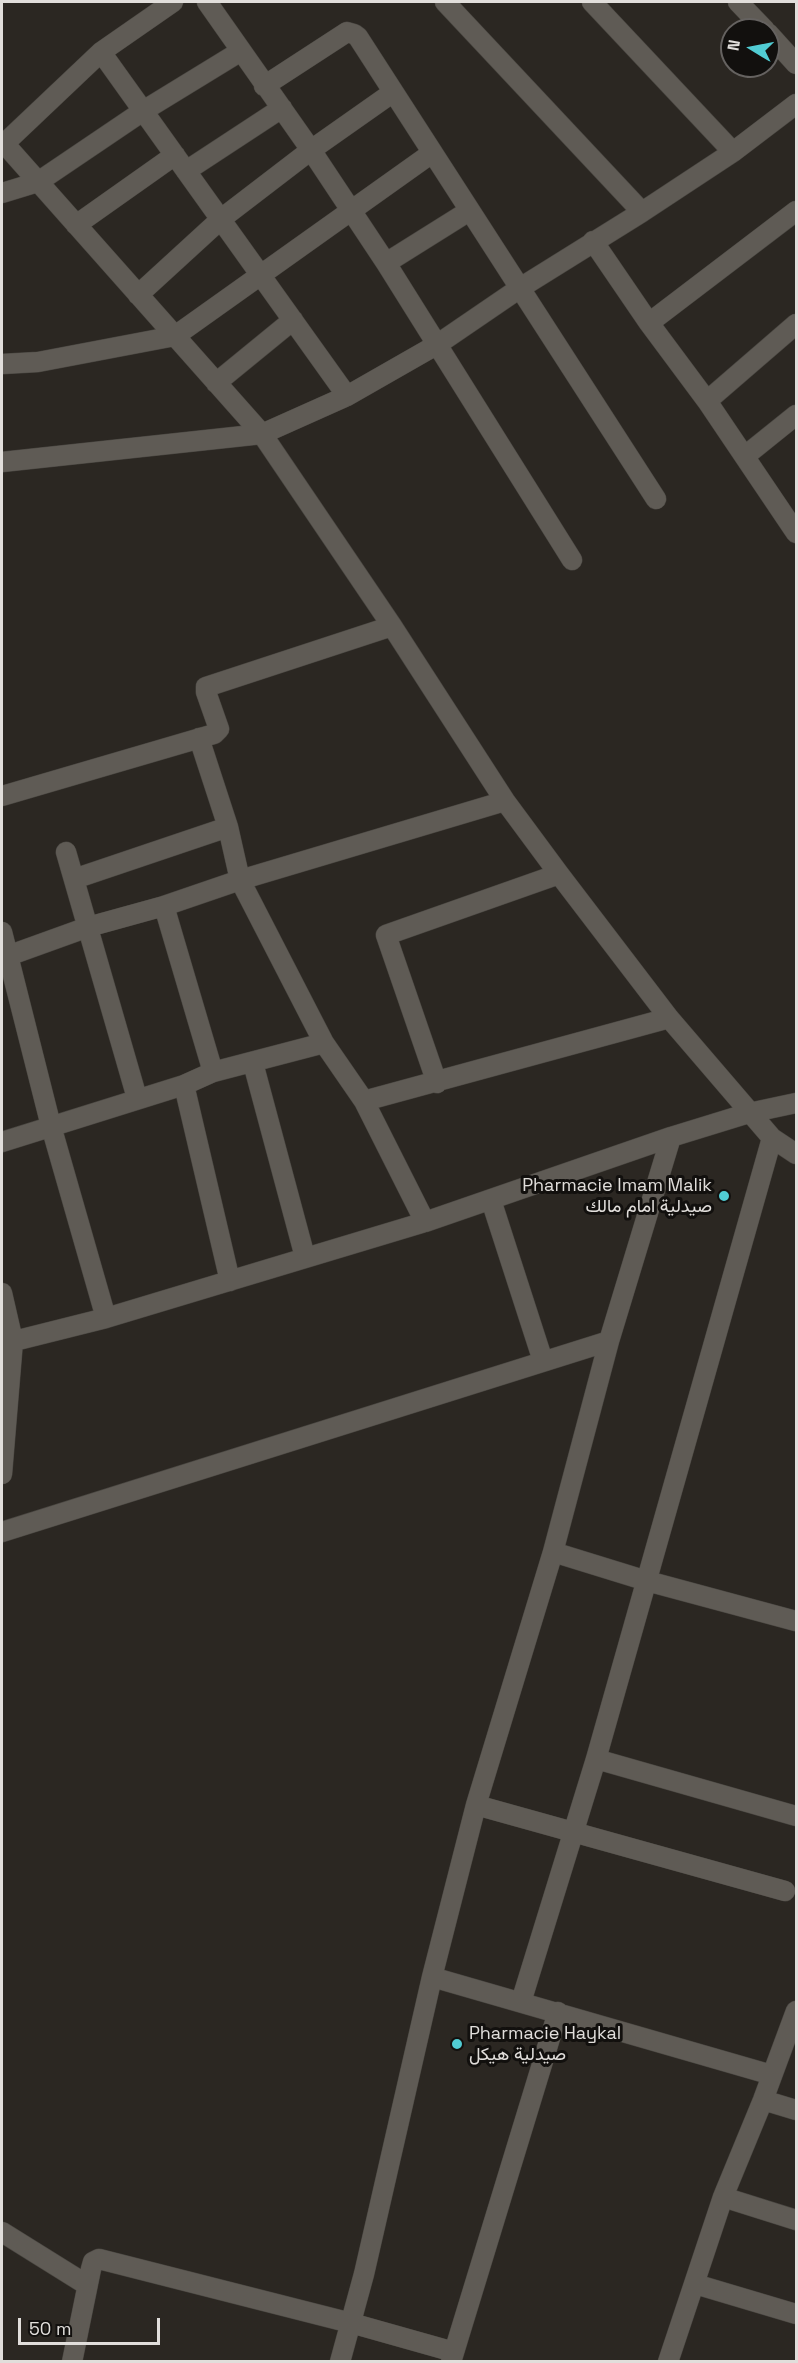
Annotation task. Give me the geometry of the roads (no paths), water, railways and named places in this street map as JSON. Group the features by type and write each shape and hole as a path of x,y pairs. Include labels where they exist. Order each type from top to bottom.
{"street":[{"path":"173,2 101,52 3,142 262,434 392,626 505,801 669,1018 772,1138 796,1154"},
{"path":"207,2 311,150 386,263 572,560"},
{"path":"445,2 642,212"},
{"path":"592,2 734,152"},
{"path":"738,2 753,18"},
{"path":"264,86 347,32 358,37 656,499"},
{"path":"780,47 796,64"},
{"path":"2,193 38,182 143,111 241,51"},
{"path":"101,52 347,396"},
{"path":"138,294 220,219 311,150 392,93"},
{"path":"2,462 262,434 347,396 438,344 520,288 642,212 734,152 796,104"},
{"path":"76,225 181,163 282,108"},
{"path":"2,364 38,363 175,336 432,153"},
{"path":"386,263 469,211"},
{"path":"649,323 796,211"},
{"path":"593,241 649,323 707,400 796,533"},
{"path":"216,383 293,320"},
{"path":"707,400 796,324"},
{"path":"745,456 796,415"},
{"path":"2,796 214,734 219,729 206,687 392,626"},
{"path":"199,738 228,827 240,880 324,1043 364,1101 425,1222"},
{"path":"5,957 88,927 164,906 240,880 505,801"},
{"path":"74,879 228,827"},
{"path":"66,852 136,1098"},
{"path":"437,1083 386,935 560,874"},
{"path":"164,906 213,1072"},
{"path":"2,932 5,957 106,1318"},
{"path":"364,1101 437,1083 669,1018"},
{"path":"2,1142 136,1098 184,1085 213,1072 324,1043"},
{"path":"253,1063 305,1257"},
{"path":"184,1085 230,1281"},
{"path":"7,1343 106,1318 425,1222 671,1137 749,1113 796,1103"},
{"path":"340,2361 351,2323 432,1977 476,1805 553,1552 609,1341 671,1137"},
{"path":"521,2002 596,1759 772,1138"},
{"path":"491,1200 543,1361"},
{"path":"2,1293 7,1343 2,1474"},
{"path":"2,1532 609,1341"},
{"path":"553,1552 647,1581 796,1621"},
{"path":"596,1759 796,1816"},
{"path":"476,1805 785,1891"},
{"path":"432,1977 772,2075"},
{"path":"668,2361 723,2197 796,2011"},
{"path":"72,2361 93,2262 99,2259 351,2323 453,2357 558,2013"},
{"path":"763,2100 796,2110"},
{"path":"723,2197 796,2220"},
{"path":"2,2232 87,2285"},
{"path":"695,2284 796,2314"}],"place":[{"name":"Pharmacie Imam Malik صيدلية امام مالك","path":"724,1196"},
{"name":"Pharmacie Haykal صيدلية هيكل","path":"457,2044"}]}
